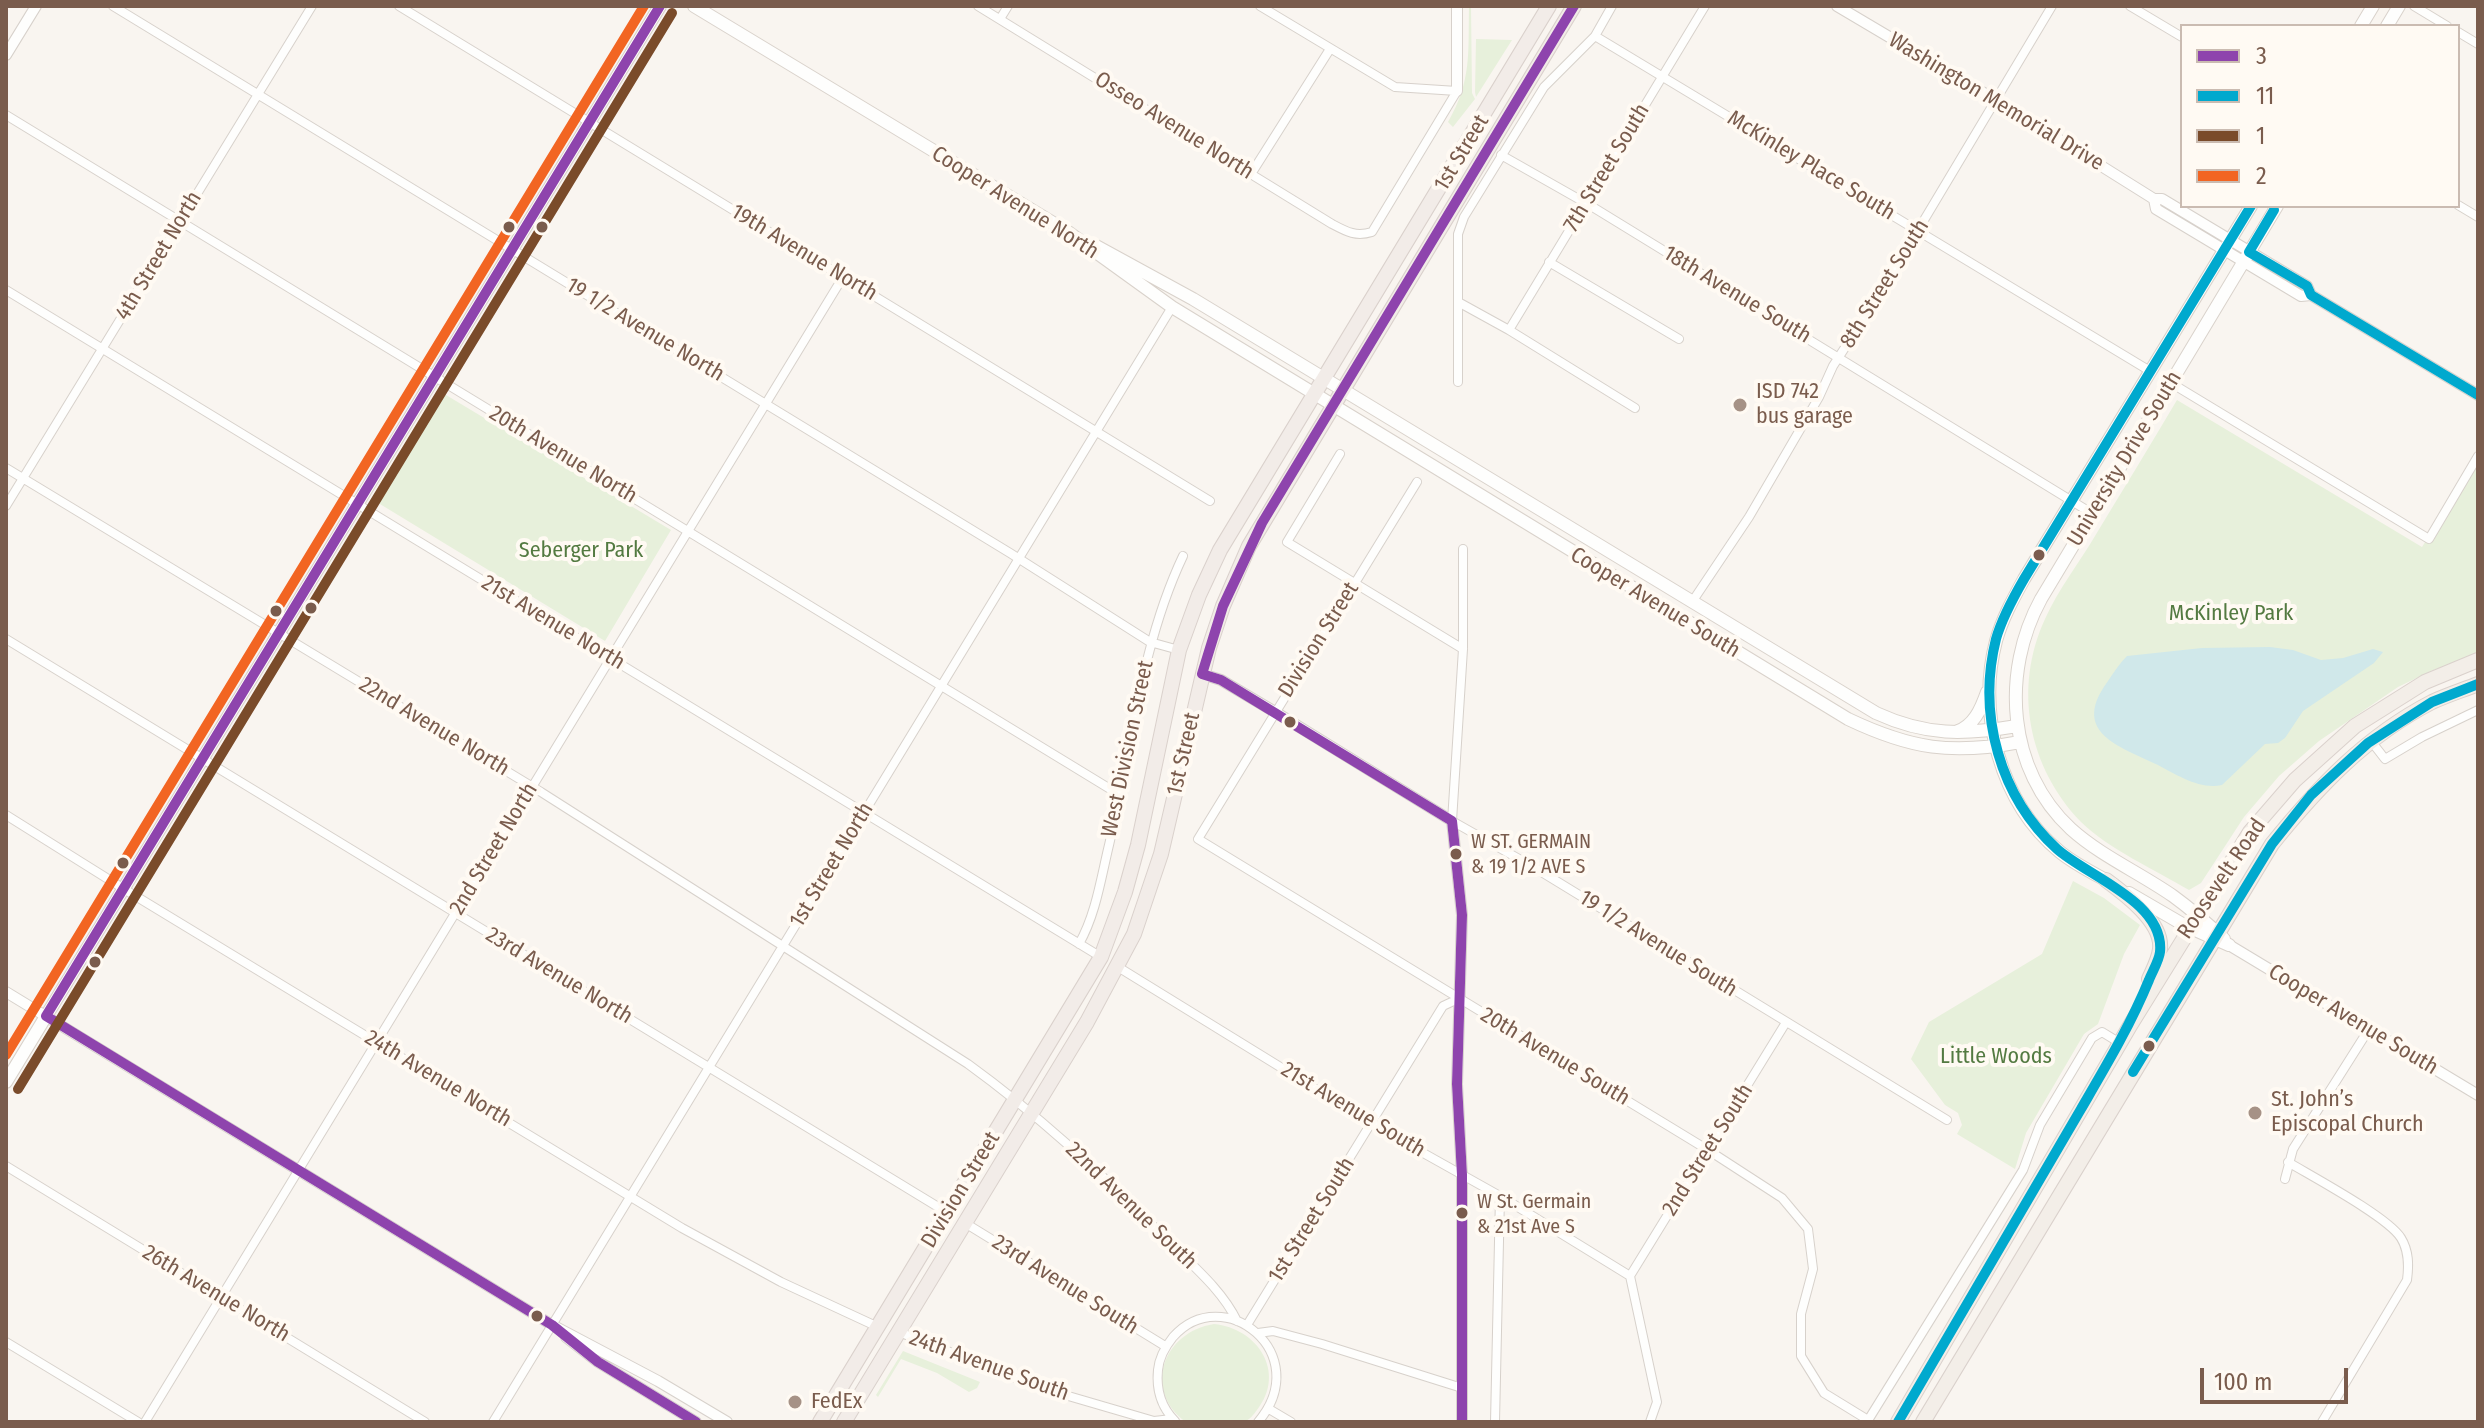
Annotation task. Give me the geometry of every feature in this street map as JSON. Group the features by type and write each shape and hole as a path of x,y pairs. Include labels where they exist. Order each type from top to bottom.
{"highway":[{"name":"1st Street","path":"1101,957 1138,845 1179,650 1220,550 1549,6"},
{"name":"1st Street","path":"1118,967 1143,911 1161,854 1202,674 1220,614 1249,546 1574,6"},
{"name":"Division Street","path":"820,1422 1101,957"},
{"name":"Division Street","path":"844,1422 1118,967"}],"main road":[{"path":"6,1082 660,6"},
{"name":"Cooper Avenue North","path":"694,6 1068,232 1172,307 1332,406"},
{"path":"2362,24 2373,6"},
{"path":"2388,24 2399,6"},
{"name":"University Drive South","path":"1993,730 1990,681 2002,623 2024,579 2250,208"},
{"name":"University Drive South","path":"2017,726 2016,676 2026,630 2051,583 2276,208"},
{"path":"1068,232 1144,271 1324,378 1876,713 1921,729 1954,733 2017,726"},
{"name":"Cooper Avenue South","path":"1332,406 1848,719 1914,744 1953,749 1996,748 2020,742"},
{"name":"Roosevelt Road","path":"1898,1422 2131,1024 2250,832 2295,780 2355,726 2425,682 2478,660"},
{"path":"1954,733 1965,729 1973,721 1990,681"},
{"name":"Roosevelt Road","path":"1923,1422 2220,939 2272,844 2301,807 2371,741 2432,702 2478,684"},
{"name":"Cooper Avenue South","path":"2017,726 2020,742 2042,792 2065,822 2091,844 2173,896 2193,921"},
{"name":"Cooper Avenue South","path":"1993,730 1996,748 2012,791 2034,824 2059,851 2106,880 2193,921 2220,939"},
{"path":"2106,880 2141,910 2160,942 2160,952 2131,1024"}],"street":[{"path":"6,55 36,6"},
{"name":"19 1/2 Avenue North","path":"113,6 1019,558 1150,642 1179,650"},
{"name":"4th Street North","path":"6,506 312,6"},
{"name":"19th Avenue North","path":"399,6 1210,501"},
{"name":"Osseo Avenue North","path":"978,6 1347,233 1360,235 1372,232 1457,91"},
{"path":"1000,19 1008,6"},
{"path":"1260,6 1395,87 1457,91 1457,6"},
{"path":"1458,382 1458,234 1464,217 1544,87 1595,36 1612,6"},
{"name":"7th Street South","path":"1509,330 1705,6"},
{"name":"Washington Memorial Drive","path":"1837,6 2154,199 2156,209 2227,245 2301,296 2311,295 2478,395"},
{"name":"8th Street South","path":"1692,602 1757,504 1819,397 1826,377 1918,231 2052,6"},
{"path":"2130,6 2180,36"},
{"path":"2414,6 2444,24"},
{"path":"2460,33 2478,44"},
{"name":"McKinley Place South","path":"1595,36 2150,371"},
{"path":"1251,174 1330,49"},
{"name":"20th Avenue North","path":"6,115 1120,795"},
{"name":"18th Avenue South","path":"1501,155 1586,203 2093,514"},
{"path":"2460,206 2478,217"},
{"path":"1550,262 1679,339"},
{"name":"2nd Street North","path":"145,1422 843,277"},
{"name":"21st Avenue North","path":"6,290 1101,957"},
{"path":"1460,303 1635,408"},
{"name":"1st Street North","path":"493,1422 1172,307"},
{"path":"2171,383 2429,539 2478,456"},
{"path":"1340,454 1287,542 1463,649"},
{"name":"22nd Avenue North","path":"6,468 532,786 784,944 968,1064 1017,1100"},
{"name":"Division Street","path":"1198,839 1417,482"},
{"path":"1462,1422 1462,1175 1457,1084 1462,915 1452,821 1463,649 1463,549"},
{"name":"West Division Street","path":"1079,944 1091,918 1120,795 1150,642 1161,605 1183,556"},
{"name":"23rd Avenue North","path":"6,639 948,1213"},
{"name":"19 1/2 Avenue South","path":"1202,674 1221,680 1275,712 1947,1120"},
{"path":"2371,741 2385,759 2478,710"},
{"name":"24th Avenue North","path":"6,815 682,1228 781,1282 878,1327"},
{"name":"20th Avenue South","path":"1198,839 1782,1198 1808,1229 1813,1269 1801,1314 1801,1356 1824,1393 1868,1421"},
{"name":"Cooper Avenue South","path":"2220,939 2478,1095"},
{"name":"21st Avenue South","path":"1118,967 1630,1276"},
{"path":"6,992 552,1325 658,1381 727,1422"},
{"name":"1st Street South","path":"1247,1325 1443,1006 1458,999"},
{"name":"2nd Street South","path":"1630,1276 1785,1024"},
{"path":"2285,1179 2293,1149 2369,1029"},
{"path":"1868,1421 2023,1170 2040,1125 2092,1038 2102,1032 2120,1043"},
{"name":"22nd Avenue South","path":"1017,1100 1148,1220 1229,1305 1237,1321"},
{"path":"2288,1162 2386,1222 2400,1236 2409,1266 2407,1280 2322,1422"},
{"name":"26th Avenue North","path":"6,1166 425,1422"},
{"path":"1495,1422 1500,1196"},
{"name":"23rd Avenue South","path":"965,1223 1165,1346"},
{"path":"1630,1276 1657,1402 1650,1422"},
{"path":"1174,1420 1162,1402 1157,1384 1158,1364 1165,1346 1179,1331 1196,1321 1217,1317 1247,1325 1258,1333 1270,1349 1277,1369 1276,1390 1269,1409 1258,1422"},
{"path":"552,1325 598,1362 696,1422"},
{"path":"1258,1333 1273,1331 1322,1344 1462,1388"},
{"name":"24th Avenue South","path":"899,1332 1041,1388 1154,1421 1174,1420"},
{"path":"6,1342 138,1422"},
{"path":"1269,1409 1291,1422"}],"green space":[{"path":"1469,6 1472,93 1475,99 1453,127 1448,122 1461,93 1467,66"},
{"path":"1476,39 1512,40 1476,97 1475,92"},
{"name":"Seberger Park","path":"441,392 671,530 605,641 375,501"},
{"name":"McKinley Park","path":"2177,400 2422,547 2478,459 2478,653 2398,687 2319,741 2279,776 2244,817 2201,883 2189,890 2118,850 2081,822 2063,800 2038,752 2028,699 2035,645 2050,608"},
{"name":"Little Woods","path":"2073,881 2104,898 2140,925 2124,954 2098,1024 2084,1034 2026,1133 2015,1169 1957,1134 1962,1125 1958,1113 1945,1105 1911,1059 1929,1022 2042,954"},
{"path":"1214,1324 1243,1334 1263,1354 1269,1381 1266,1396 1245,1421 1230,1424 1186,1422 1172,1409 1165,1394 1162,1379 1164,1364 1182,1338 1196,1329"},
{"path":"903,1351 980,1382 977,1388 969,1392 937,1373 901,1359 878,1397 876,1395"}],"water":[{"path":"2270,647 2293,650 2321,660 2343,658 2373,649 2383,652 2374,663 2303,711 2285,738 2278,743 2265,744 2222,785 2197,784 2181,777 2115,744 2097,725 2094,713 2098,698 2127,656 2202,648"}],"transit line":[{"name":"2","path":"6,1055 644,6"},
{"name":"3","path":"660,6 46,1016 552,1325 598,1362 696,1422"},
{"name":"3","path":"1462,1422 1462,1175 1457,1084 1462,915 1452,821 1221,680 1202,674 1223,606 1262,523 1574,6"},
{"name":"1","path":"18,1089 672,13"},
{"name":"11","path":"1898,1422 2108,1061 2134,1014 2160,952 2158,934 2138,905 2057,849 2021,805 1998,753 1992,725 1991,668 1996,639 2024,579 2250,208"},
{"name":"11","path":"2274,210 2249,252 2307,286 2311,295 2478,395"},
{"name":"11","path":"2133,1072 2272,844 2311,795 2368,743 2432,702 2478,684"}],"place":[{"name":"ISD 742 bus garage","path":"1740,405"},
{"name":"W ST. GERMAIN & 19 1/2 AVE S","path":"1456,854"},
{"name":"St. John’s Episcopal Church","path":"2255,1113"},
{"name":"W St. Germain & 21st Ave S","path":"1462,1213"},
{"name":"FedEx","path":"795,1402"}]}
